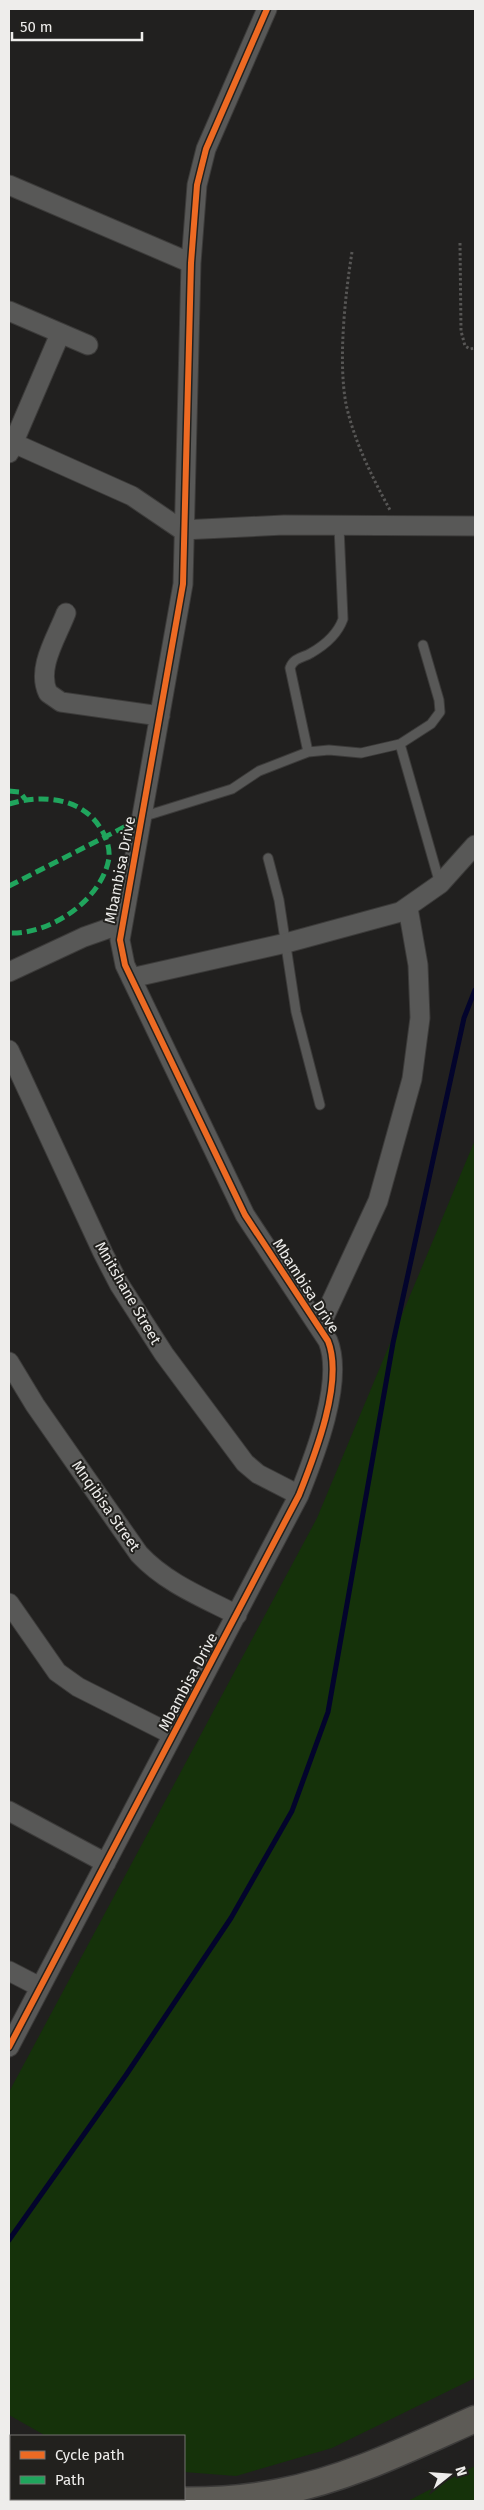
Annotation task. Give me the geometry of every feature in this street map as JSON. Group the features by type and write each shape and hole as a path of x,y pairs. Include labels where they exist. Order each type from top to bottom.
{"street":[{"name":"Mbambisa Drive","path":"9,2047 299,1495 312,1464 332,1387 333,1354 320,1326 245,1216 131,978 122,952 121,924 183,584 182,530 191,263 197,185 202,163 267,9"},
{"path":"9,185 191,263"},
{"path":"9,311 88,345"},
{"path":"60,334 10,446 132,496 182,530 265,526 475,526"},
{"path":"66,612 45,666 44,677 48,693 61,702 160,716"},
{"path":"131,978 286,943 380,919 408,908 440,884 475,845"},
{"path":"320,1326 378,1201 412,1079 420,1018 418,965 408,908"},
{"path":"9,972 84,938 121,924"},
{"name":"Mnitshane Street","path":"9,1050 103,1253 164,1354 245,1463 258,1474 299,1495"},
{"name":"Mnqibisa Street","path":"9,1362 35,1405 139,1554 164,1578 237,1615"},
{"path":"9,1603 57,1672 78,1686 173,1735"},
{"path":"9,1811 106,1863"},
{"path":"9,1971 40,1987"},
{"path":"165,2500 237,2499 281,2492 349,2472 475,2419"}],"lane":[{"path":"308,752 290,668 295,660 323,645 340,627 343,619 338,527"},
{"path":"142,817 232,789 259,771 308,752 329,750 361,753 400,744 431,724 440,712 439,700 423,645"},
{"path":"400,744 440,884"},
{"path":"268,858 279,900 296,1012 320,1105"}],"path":[{"path":"460,244 461,331 465,346 470,349 475,348"},
{"path":"352,252 347,282 344,363 346,404 357,441 373,479 402,527"}],"green space":[{"path":"475,1140 475,2378 332,2448 236,2476 185,2472 185,2435 44,2435 9,2415 9,2092 317,1518"},
{"path":"475,2466 475,2501 408,2501"}],"waterway":[{"path":"9,2240 126,2075 231,1918 292,1811 328,1712 393,1343 464,1018 475,990"}],"marked path":[{"path":"9,791 20,792 25,799"},
{"path":"9,804 34,799 47,799 72,804 93,818 104,835 109,854 104,873 96,888 72,912 41,928 9,933"},
{"path":"9,886 142,818"}],"cycle path":[{"path":"9,2047 299,1495 313,1460 326,1418 330,1397 332,1357 328,1341 245,1215 125,965 120,940 183,584 191,263 197,185 206,149 267,9"}]}
